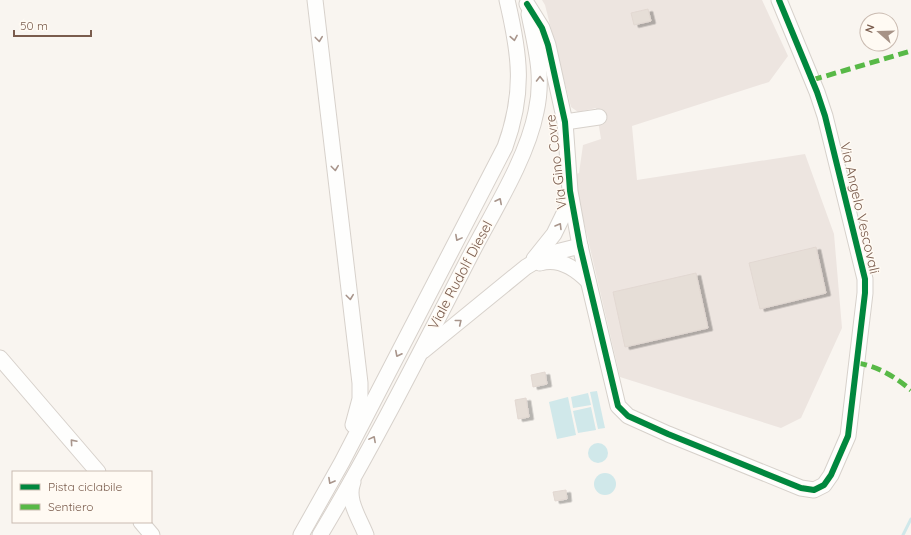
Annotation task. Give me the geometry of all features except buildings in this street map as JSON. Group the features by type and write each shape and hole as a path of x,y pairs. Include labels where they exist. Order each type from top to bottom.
{"street":[{"path":"315,0 360,383 358,408 342,462"},
{"name":"Viale Rudolf Diesel","path":"300,534 342,462 497,165 511,131 518,99 520,74 507,0"},
{"name":"Via Angelo Vescovali","path":"609,369 618,406 628,416 724,458 801,488 814,490 824,485 831,475 848,436 865,298 865,279 825,116 817,92 779,0"},
{"name":"Viale Rudolf Diesel","path":"320,535 418,356 515,169 531,132 538,102 540,76 526,2"},
{"name":"Via Gino Covre","path":"526,2 542,28 546,40 565,122 571,199 580,246 609,369"},
{"path":"565,122 598,117"},
{"path":"526,267 554,234 562,222 571,199"},
{"path":"418,356 526,267 548,254 580,246"},
{"path":"526,267 545,261 557,261 573,268 588,280"},
{"path":"0,358 97,471"},
{"path":"361,462 351,488 350,497 366,535"},
{"path":"142,523 152,535"}],"shaded area":[{"path":"542,0 762,0 788,56 769,82 632,126 637,180 805,154 834,234 842,328 801,418 781,428 620,377 573,175 579,173 583,145 601,139 596,108 578,112 571,107 545,5"}],"water":[{"path":"597,391 605,428 598,429 590,392"},
{"path":"588,393 591,405 573,408 571,397"},
{"path":"568,397 576,435 557,439 549,402"},
{"path":"591,407 596,430 578,433 573,411"},
{"path":"598,443 605,446 608,453 605,460 598,463 591,460 588,453 591,446"},
{"path":"605,473 613,476 616,484 613,492 605,495 597,492 594,484 597,476"}],"waterway":[{"path":"903,535 911,519"}],"marked path":[{"path":"812,80 911,51"},
{"path":"857,363 879,369 911,390"}],"cycle path":[{"path":"527,4 542,28 548,45 565,122 570,191 580,246 618,406 628,416 668,434 801,488 814,490 824,485 831,475 848,436 865,293 865,279 825,116 817,92 779,0"}]}
